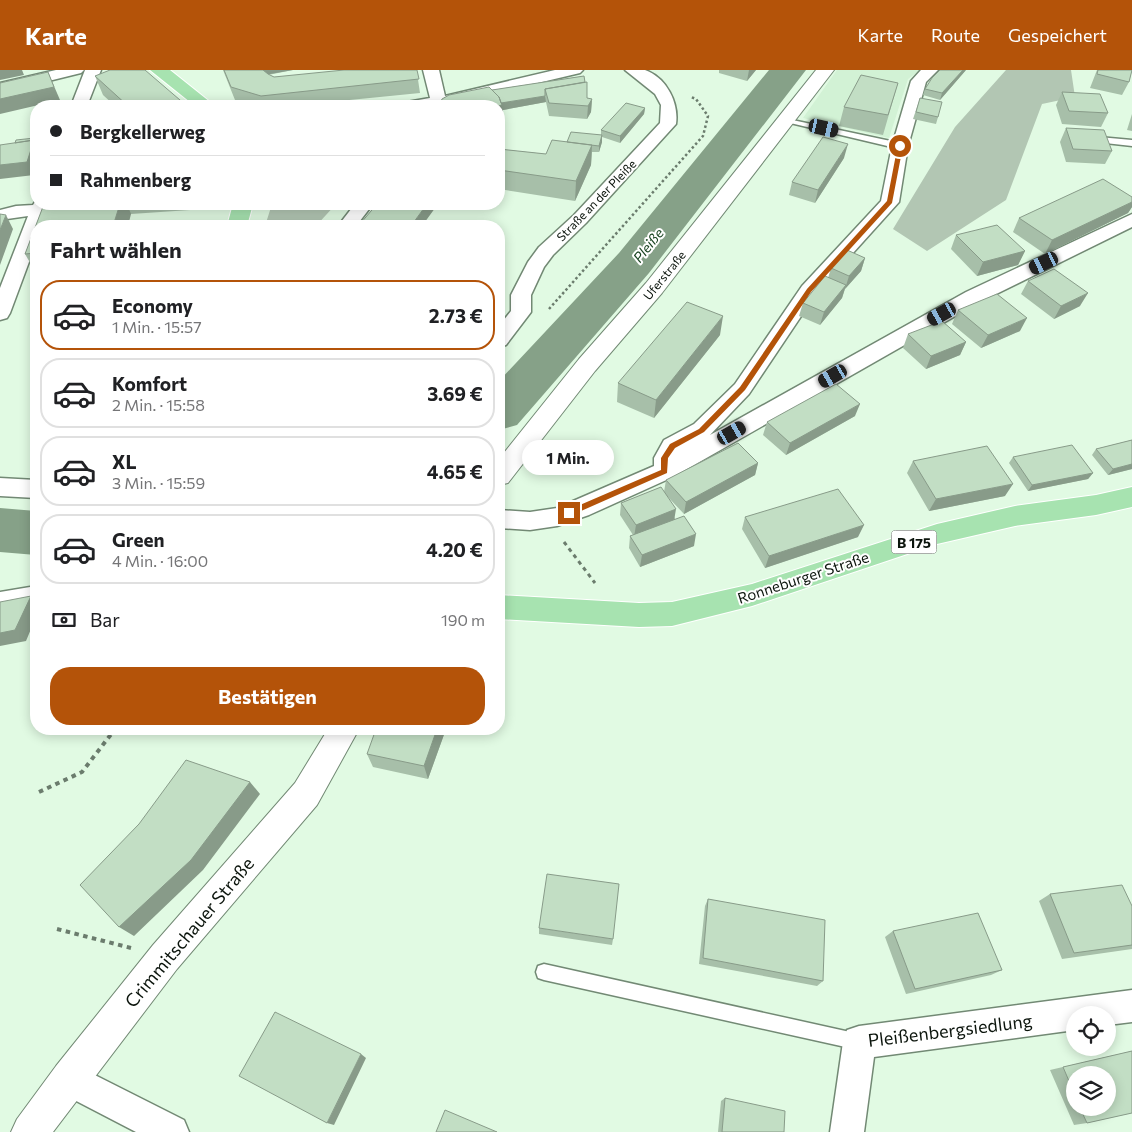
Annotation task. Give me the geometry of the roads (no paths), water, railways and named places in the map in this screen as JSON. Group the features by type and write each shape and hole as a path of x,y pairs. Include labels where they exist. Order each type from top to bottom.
{"main road":[{"path":"159,70 198,100"},
{"name":"Ronneburger Straße","path":"505,607 618,614 672,614 752,595 937,534 1015,516 1096,505 1132,497"}],"street":[{"path":"0,88 76,70"},
{"path":"81,100 93,70"},
{"path":"432,70 439,100"},
{"path":"448,100 575,70"},
{"name":"Straße an der Pleiße","path":"505,333 522,312 521,294 535,266 546,251 580,219 668,124 671,112 668,101 651,80 633,70"},
{"name":"Uferstraße","path":"505,468 587,366 654,288 825,70"},
{"path":"665,471 665,458 672,446 702,430 742,389 809,290 890,202 900,146 918,81 930,70"},
{"path":"0,215 30,209"},
{"path":"352,220 359,210"},
{"path":"505,519 530,521 557,517 582,508 665,471 973,297 1132,220"},
{"path":"0,313 30,235"},
{"path":"0,487 30,489"},
{"path":"0,604 30,597"},
{"name":"Crimmitschauer Straße","path":"30,1132 165,957 306,794 340,735"},
{"name":"Pleißenbergsiedlung","path":"846,1132 859,1042 1132,1006"},
{"path":"69,1079 172,1132"}],"lane":[{"path":"786,120 900,146"},
{"path":"1099,140 1132,143"},
{"path":"544,972 859,1042"}],"waterway":[{"name":"Pleiße","path":"505,405 634,263 788,70"},
{"name":"Pleiße","path":"0,530 30,532"}]}
